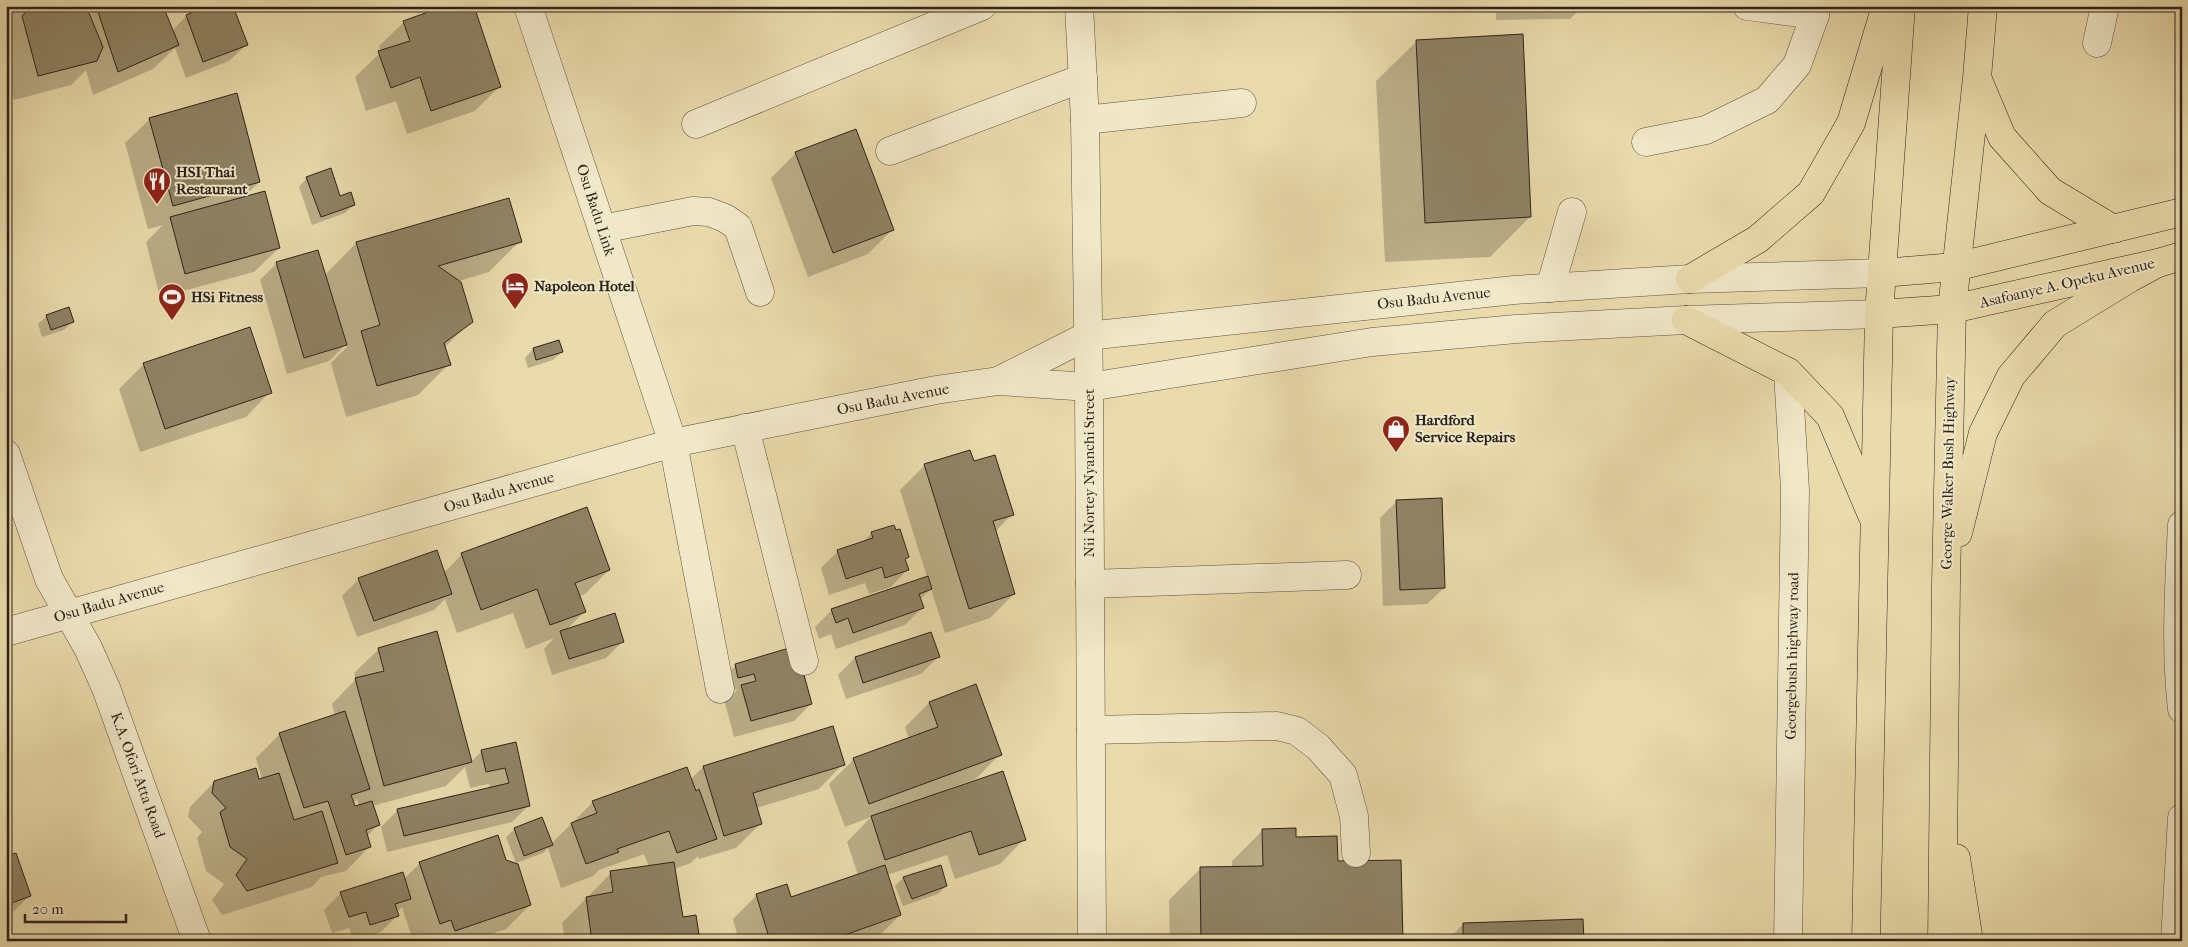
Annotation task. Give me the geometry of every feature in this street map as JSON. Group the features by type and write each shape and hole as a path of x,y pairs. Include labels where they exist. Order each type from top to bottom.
{"main road":[{"path":"1690,280 1758,240 1811,194 1852,123 1886,6"},
{"path":"1866,941 1880,314 1901,6"},
{"name":"George Walker Bush Highway","path":"1942,941 1946,583 1952,310 1983,6"},
{"path":"1977,78 2002,137 2050,191 2113,229"},
{"path":"1882,274 1955,267 2182,212"},
{"path":"1946,583 1983,433 2011,376 2056,324 2130,278 2170,259"},
{"name":"Asafoanye A. Opeku Avenue","path":"1880,314 1952,310 2170,259"},
{"path":"1686,320 1788,372 1830,416 1875,524"},
{"path":"1944,782 1969,941"}],"street":[{"name":"Osu Badu Link","path":"528,6 673,443 720,689"},
{"path":"696,124 982,6"},
{"name":"Nii Nortey Nyanchi Street","path":"1079,6 1085,120 1089,388 1092,941"},
{"path":"1646,142 1706,130 1767,100 1797,66 1814,11 1747,6"},
{"path":"2098,43 2105,6"},
{"path":"890,151 1083,78"},
{"path":"1085,120 1242,103"},
{"path":"602,229 693,210 709,212 725,218 738,227 760,292"},
{"path":"1550,288 1572,212"},
{"name":"Osu Badu Avenue","path":"998,381 1087,336 1504,291 1690,280 1882,274"},
{"name":"Osu Badu Avenue","path":"6,632 673,443 936,390 998,381 1089,388 1372,342 1516,329 1686,320 1880,314"},
{"name":"Georgebush highway road","path":"1788,372 1795,490 1788,941"},
{"path":"745,428 804,661"},
{"name":"K.A. Ofori Atta Road","path":"6,454 49,578 88,648 106,688 197,941"},
{"path":"2182,525 2178,591 2178,679 2182,709"},
{"path":"1090,584 1347,575"},
{"path":"1091,730 1277,726 1297,731 1318,747 1343,775 1354,816 1356,853"},
{"path":"2175,941 2182,818"}],"building":[{"path":"18,6 86,6 103,47 97,61 38,76 22,16 26,12 23,7"},
{"path":"96,6 163,6 179,45 118,72"},
{"path":"208,6 233,6 248,45 203,62 186,15"},
{"path":"445,6 474,6 501,87 431,111 420,77 391,88 378,51 410,41 403,21"},
{"path":"1523,34 1531,217 1425,223 1416,40"},
{"path":"237,93 260,182 173,206 149,118"},
{"path":"856,129 894,230 833,253 795,152"},
{"path":"331,168 340,196 351,192 355,205 321,217 306,177"},
{"path":"265,191 280,248 185,274 170,217"},
{"path":"509,198 522,242 438,266 461,282 473,322 444,343 451,365 377,386 361,331 380,325 356,242"},
{"path":"318,250 347,345 304,358 276,262"},
{"path":"69,307 74,322 51,330 46,315"},
{"path":"250,327 272,393 165,429 143,363"},
{"path":"559,340 563,352 536,360 533,348"},
{"path":"970,450 974,461 995,455 1014,515 993,521 1015,594 969,609 924,464"},
{"path":"1442,498 1445,588 1400,590 1396,500"},
{"path":"587,507 610,570 575,583 586,612 550,625 537,589 481,610 461,553"},
{"path":"894,525 896,530 900,529 909,557 905,559 909,570 885,578 882,567 846,579 837,550 873,538 871,532"},
{"path":"437,550 452,594 374,621 358,578"},
{"path":"928,576 932,589 919,594 924,608 853,633 848,618 836,623 831,609"},
{"path":"615,613 624,642 569,659 560,631"},
{"path":"437,631 472,762 384,786 355,678 384,671 378,648"},
{"path":"931,632 940,657 863,683 855,657"},
{"path":"796,646 812,704 751,721 741,685 756,681 754,674 738,678 735,664"},
{"path":"976,684 1002,755 869,804 853,758 938,727 929,702"},
{"path":"345,711 370,789 351,795 355,806 372,801 380,825 366,830 371,847 346,855 328,801 304,808 279,733"},
{"path":"833,726 845,765 753,793 762,824 724,836 703,766"},
{"path":"516,742 530,806 404,836 397,809 509,783 505,768 486,772 481,750"},
{"path":"687,767 696,791 699,789 717,839 677,853 669,831 617,849 619,852 586,864 571,823 597,813 592,801"},
{"path":"256,768 259,779 279,773 294,820 322,811 338,863 247,891 236,875 247,859 230,847 220,812 226,808 212,793 214,781"},
{"path":"1003,771 1026,840 979,855 971,831 885,860 871,816"},
{"path":"542,817 553,845 524,856 514,828"},
{"path":"1296,828 1296,837 1337,836 1338,861 1401,860 1403,941 1201,941 1200,867 1263,866 1262,829"},
{"path":"498,835 506,860 518,864 531,905 455,931 451,920 440,924 419,862"},
{"path":"16,853 31,896 6,905 6,856"},
{"path":"674,862 683,917 696,915 700,941 592,941 586,897 613,892 610,871"},
{"path":"885,865 901,915 842,936 843,941 770,941 756,894 787,884 791,897"},
{"path":"941,865 947,886 912,899 903,877"},
{"path":"403,872 411,899 395,904 399,916 370,925 366,912 349,917 340,892"},
{"path":"1583,919 1584,941 1463,941 1463,923"}],"place":[{"name":"HSI Thai Restaurant","path":"157,205"},
{"name":"Napoleon Hotel","path":"515,310"},
{"name":"HSi Fitness","path":"172,321"},
{"name":"Hardford Service Repairs","path":"1396,453"}]}
